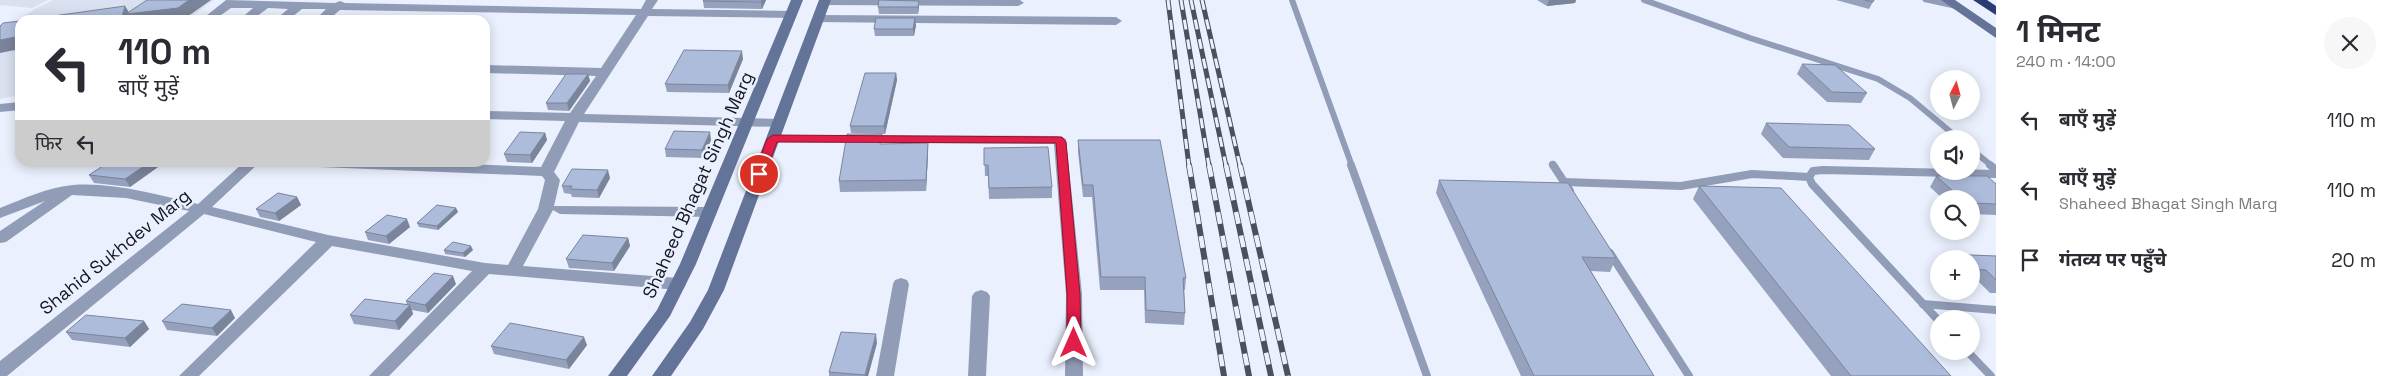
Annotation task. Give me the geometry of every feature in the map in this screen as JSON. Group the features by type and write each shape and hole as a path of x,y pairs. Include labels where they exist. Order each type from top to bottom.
{"highway":[{"path":"1979,0 1996,11"}],"street":[{"name":"Shaheed Bhagat Singh Marg","path":"617,376 664,312 678,284 797,0"},
{"path":"1928,0 1951,3 1996,34"},
{"path":"661,376 697,325 716,290 825,1 1018,3"},
{"path":"214,15 231,2 649,5 792,15"},
{"path":"251,15 267,3"},
{"path":"287,15 302,3"},
{"path":"327,15 341,3"},
{"path":"401,15 412,4"},
{"path":"546,172 574,118 649,5"},
{"path":"819,20 1116,21"},
{"path":"490,69 605,72"},
{"path":"0,108 15,106"},
{"path":"490,115 779,123"},
{"path":"773,139 1058,140 1061,142 1074,294 1074,376"},
{"name":"Shahid Sukhdev Marg","path":"0,371 201,209 247,167"},
{"path":"420,167 546,172 553,180 546,209 513,270"},
{"path":"0,238 72,190"},
{"path":"0,213 42,197 72,190 126,193 328,240 485,268 678,284"},
{"path":"560,209 708,212"},
{"path":"188,376 328,240"},
{"path":"378,376 485,268"},
{"path":"885,376 901,284"},
{"path":"977,376 981,296"}],"lane":[{"path":"1292,0 1428,376"},
{"path":"1644,0 1810,61 1888,84 1910,98 1948,130"},
{"path":"1980,157 1996,170"},
{"path":"1552,164 1575,198"},
{"path":"1809,177 1813,171 1824,170 1996,174"},
{"path":"1564,182 1681,186 1752,174 1809,177"},
{"path":"1809,177 1812,184 1930,311"},
{"path":"1606,247 1689,376"},
{"path":"1923,304 1996,310"},
{"path":"1976,360 1991,376"}],"shaded area":[{"path":"0,0 48,0 32,8 0,5"},
{"path":"53,0 214,0 193,15 26,15"},
{"path":"15,22 15,96 0,99 0,32"}],"building":[{"path":"147,0 189,0 178,8 126,14"},
{"path":"704,0 762,0 761,2"},
{"path":"879,0 919,1 918,7 878,7"},
{"path":"125,6 122,15 61,15"},
{"path":"876,18 915,18 913,29 874,29"},
{"path":"15,22 15,37 0,40 0,26 3,23"},
{"path":"684,50 742,51 728,85 665,84"},
{"path":"1802,64 1835,65 1867,93 1832,92"},
{"path":"865,73 896,73 884,126 850,126"},
{"path":"566,74 588,74 567,103 546,103"},
{"path":"1766,123 1849,125 1875,149 1789,147"},
{"path":"674,131 710,132 702,150 665,149"},
{"path":"520,132 545,133 530,155 504,154"},
{"path":"847,134 882,134 880,144 928,143 926,180 839,181"},
{"path":"1078,140 1160,140 1186,278 1183,278 1185,313 1146,310 1145,277 1101,277 1093,185 1083,185"},
{"path":"1048,147 1052,187 989,188 988,165 984,165 984,148"},
{"path":"101,167 143,167 125,179 89,175"},
{"path":"572,169 608,170 597,190 570,189 572,186 562,186"},
{"path":"1980,176 1987,176 1996,184 1996,204 1980,203 1980,190 1952,190 1941,180 1980,180"},
{"path":"1439,180 1568,183 1616,258 1582,257 1654,376 1534,376"},
{"path":"1699,186 1781,188 1930,353 1930,360 1937,360 1951,376 1851,376"},
{"path":"278,193 297,197 275,213 256,209"},
{"path":"437,205 456,208 437,226 417,223"},
{"path":"387,215 407,219 386,236 365,232"},
{"path":"583,235 628,238 612,263 566,259"},
{"path":"453,242 471,246 463,253 444,250"},
{"path":"1980,255 1996,256 1996,280 1986,270 1980,270"},
{"path":"434,273 453,276 425,305 406,301"},
{"path":"365,299 410,305 395,321 350,315"},
{"path":"182,304 231,310 212,328 162,321"},
{"path":"86,315 144,321 125,338 66,332"},
{"path":"510,323 584,337 566,360 491,346"},
{"path":"841,332 876,334 865,375 829,372"}],"railway":[{"path":"1168,0 1189,166"},
{"path":"1181,0 1209,166"},
{"path":"1191,0 1226,166"},
{"path":"1202,0 1240,166"},
{"path":"1189,165 1224,376"},
{"path":"1209,165 1249,376"},
{"path":"1226,165 1271,376"},
{"path":"1240,165 1288,376"}],"route":[{"path":"759,174 773,139 1058,140 1061,142 1074,294 1074,343"}]}
